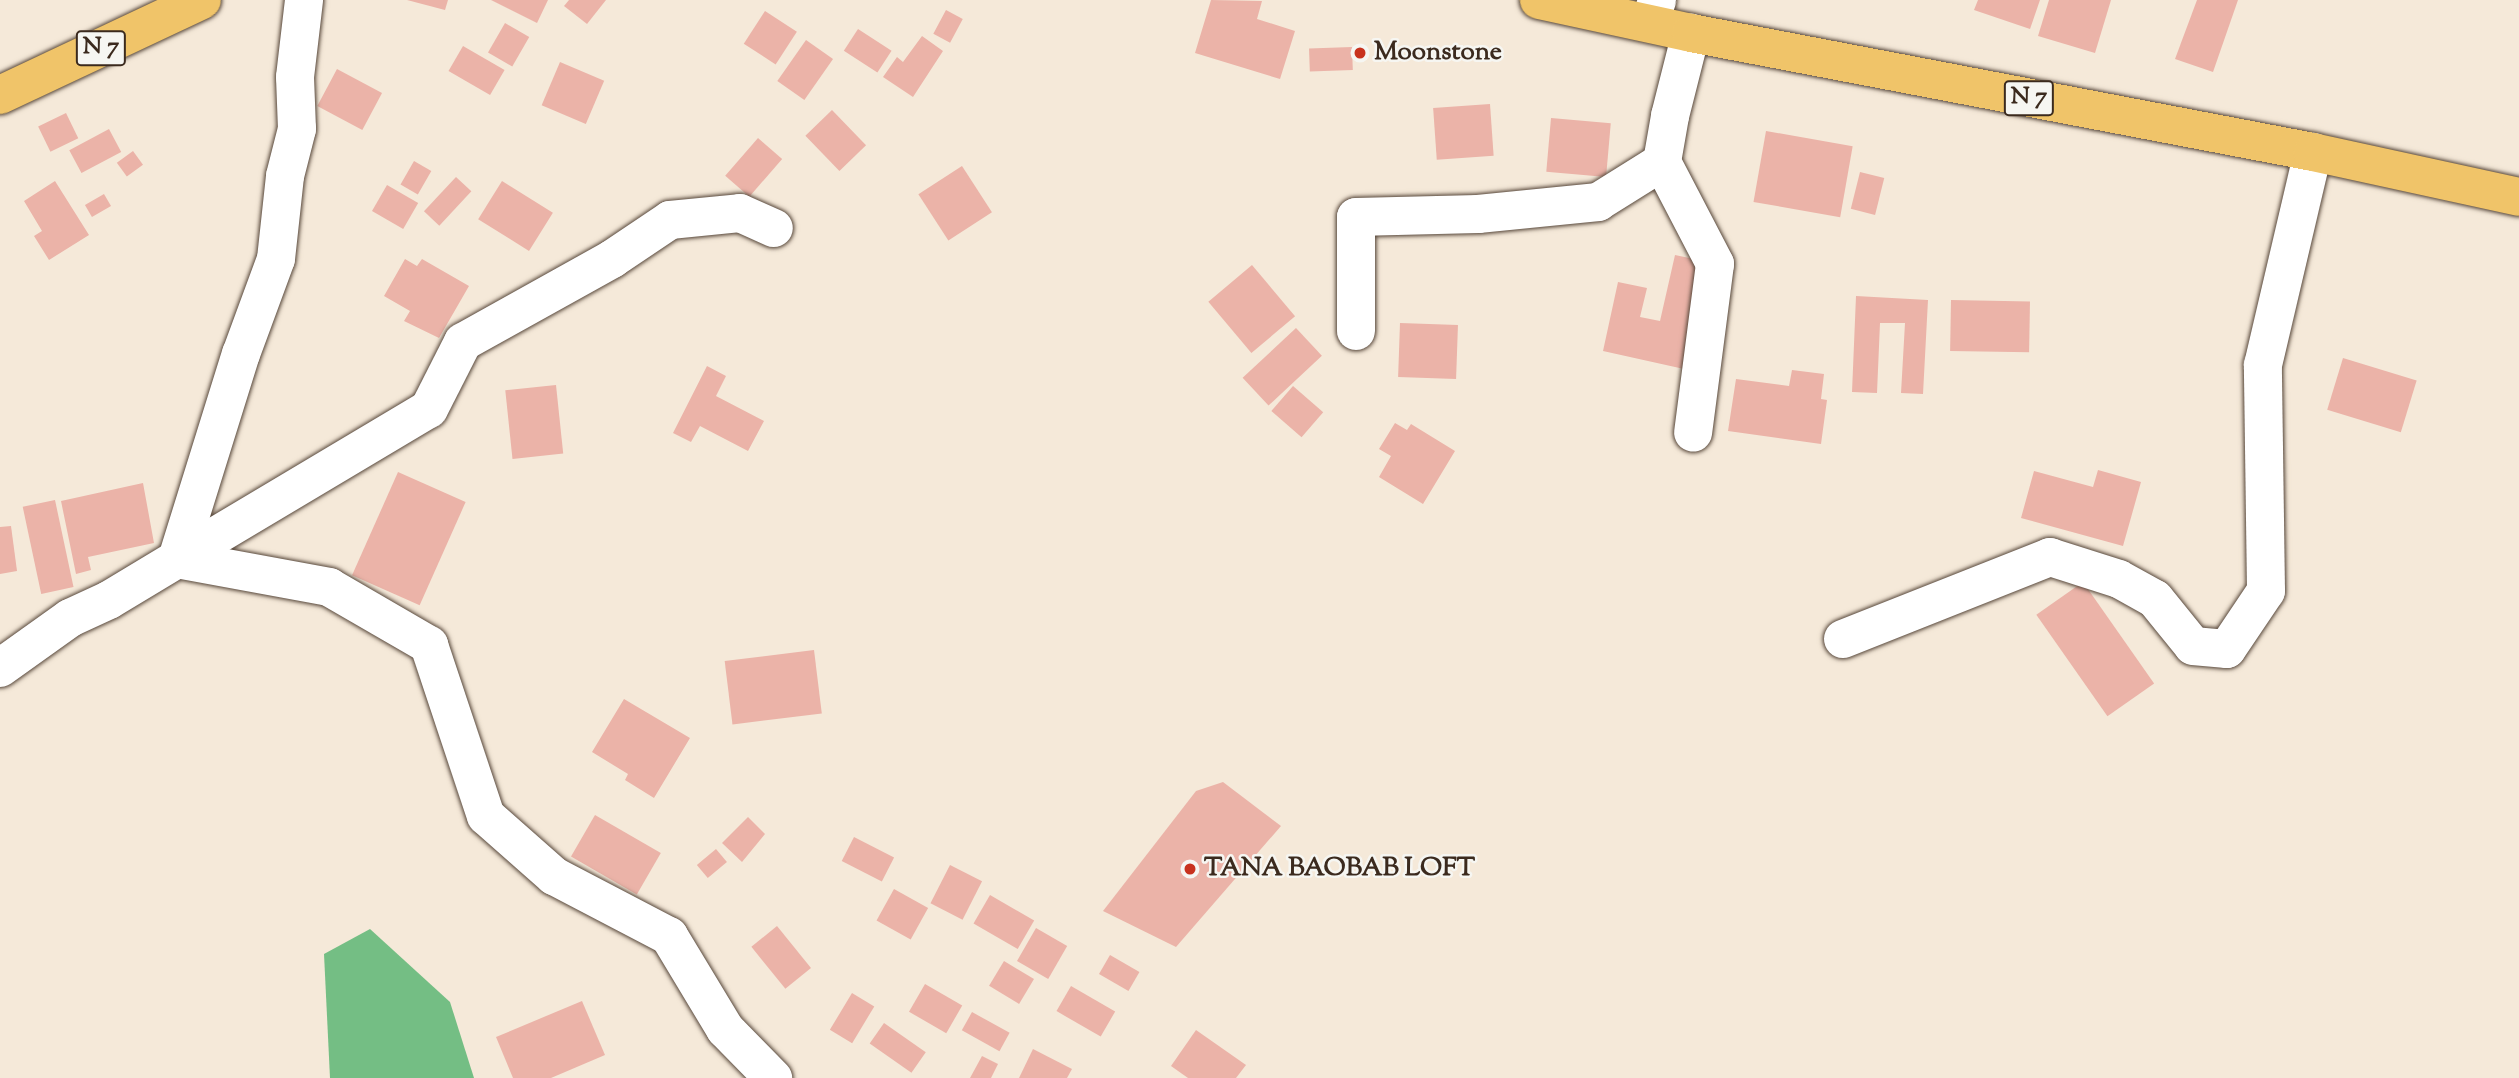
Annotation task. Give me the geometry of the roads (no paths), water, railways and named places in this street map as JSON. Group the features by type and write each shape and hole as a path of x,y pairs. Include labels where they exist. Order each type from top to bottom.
{"main road":[{"name":"N 7","path":"0,95 202,0"},
{"name":"N 7","path":"1539,0 1653,11 1691,33 2312,152 2519,197"}],"street":[{"path":"177,559 241,354 276,259 285,176 297,129 295,77 304,0"},
{"path":"1691,33 1670,116 1662,162 1715,264 1693,433"},
{"path":"1843,639 2050,557 2119,579 2155,599 2193,646 2227,649 2266,592 2263,365 2312,152"},
{"path":"1356,331 1356,217 1478,214 1598,202 1662,162"},
{"path":"0,668 70,618 109,600 429,409 463,342 612,259 670,220 740,213 774,228"},
{"path":"177,559 329,587 429,645 486,816 554,876 669,936 725,1029 773,1078"}],"place":[{"name":"Moonstone","path":"1360,53"},
{"name":"TANA BAOBAB LOFT","path":"1190,869"}]}
